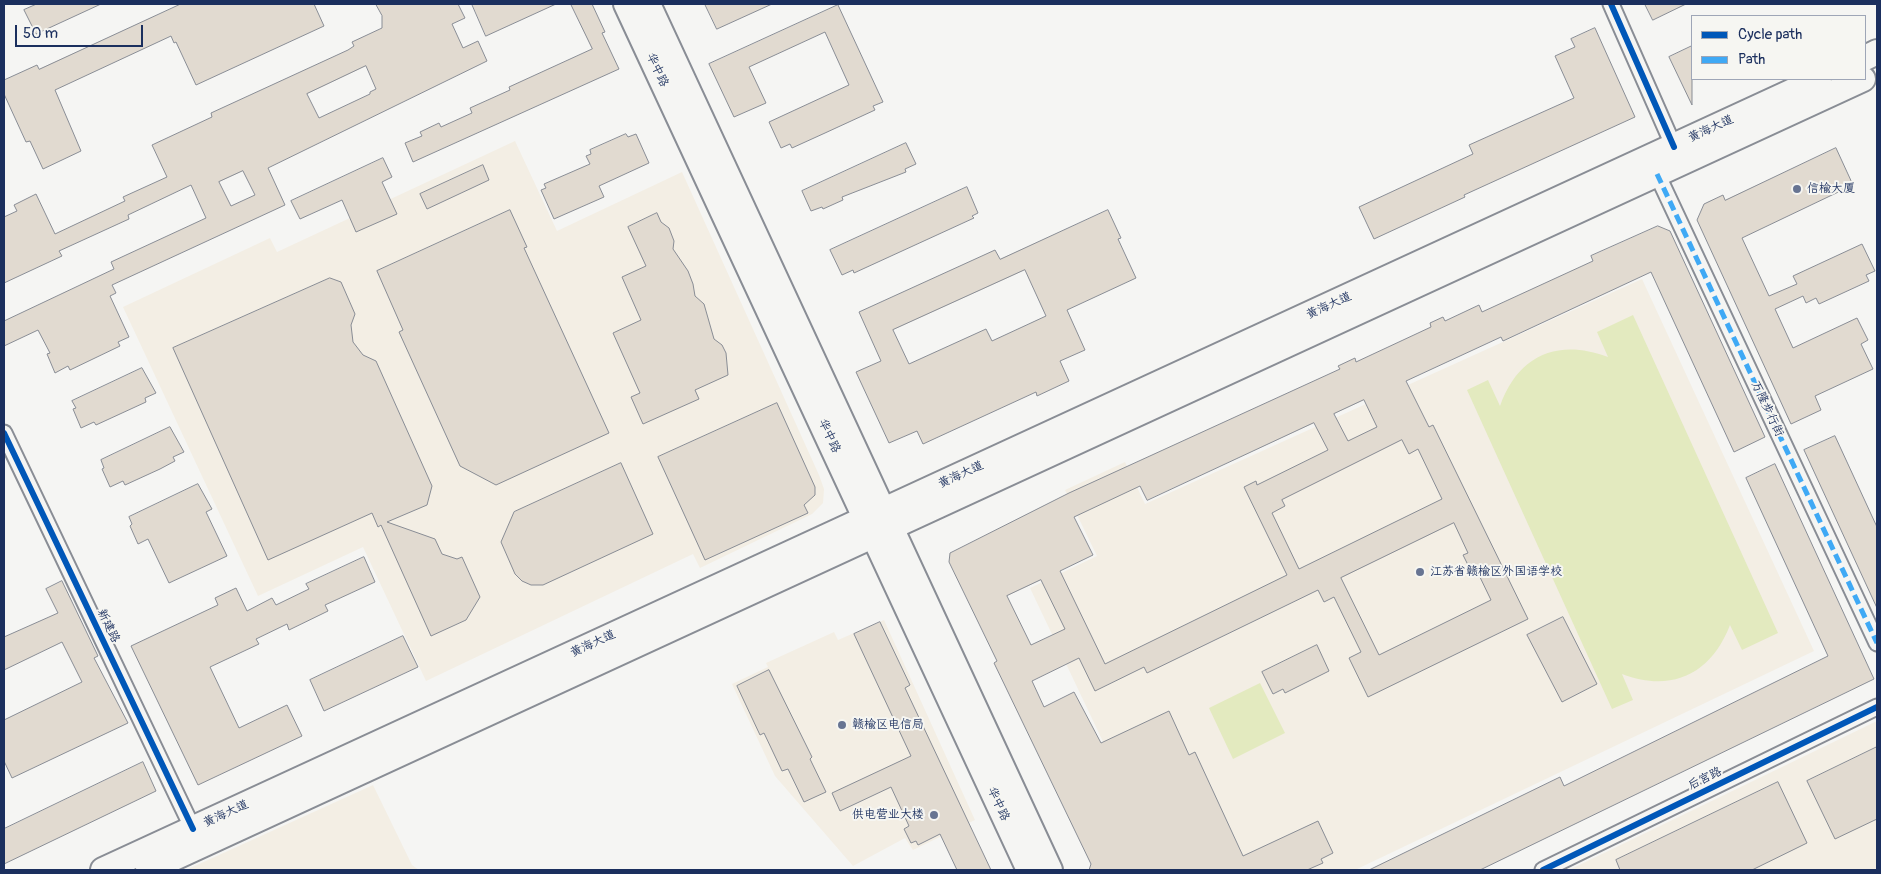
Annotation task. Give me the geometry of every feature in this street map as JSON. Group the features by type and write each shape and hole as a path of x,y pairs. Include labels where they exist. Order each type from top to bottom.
{"main road":[{"name":"华中路","path":"626,4 1050,870"},
{"name":"华中路","path":"648,4 879,523 1029,870"},
{"name":"黄海大道","path":"148,870 1817,80"},
{"name":"黄海大道","path":"103,870 1657,174 1860,80"}],"street":[{"path":"1611,4 1674,147"},
{"name":"万隆步行街","path":"1657,174 1877,643"},
{"name":"新建路","path":"4,433 193,829"},
{"name":"后宫路","path":"1543,870 1877,707"}],"shaded area":[{"path":"515,141 557,231 682,172 819,475 824,489 823,503 812,514 700,568 693,554 426,681 363,547 258,596 123,307 270,238 277,252"},
{"name":"江苏省赣榆区外国语学校","path":"1642,279 1814,651 1355,870 1164,870 1030,588 1097,556 1065,490 1125,462 1145,504"},
{"name":"赣榆区电信局","path":"884,620 975,820 913,850 905,838 853,866 775,776 732,684 768,667 766,663 834,632 838,640"},
{"path":"1877,721 1877,870 1569,870"},
{"path":"373,785 412,865 419,870 186,870"}],"green space":[{"path":"1633,315 1778,633 1742,650 1730,625 1722,642 1712,656 1701,667 1688,675 1673,680 1657,681 1622,674 1633,700 1612,709 1467,390 1488,380 1500,406 1517,374 1542,355 1573,349 1608,357 1597,332"},
{"path":"1260,683 1285,733 1233,759 1209,708"}],"building":[{"path":"37,4 101,4 36,34 24,10"},
{"path":"181,4 314,4 324,26 196,85 176,42 174,43 171,36 55,90 81,151 43,169 30,141 26,142 4,94 4,80 37,65 39,69"},
{"path":"376,4 458,4 465,18 452,24 463,48 478,41 487,61 268,168 285,205 112,285 116,293 110,296 129,337 118,342 120,346 70,370 68,366 55,373 47,354 50,353 38,330 4,346 4,321 114,269 111,262 206,218 191,185 128,215 129,219 59,251 62,256 4,283 4,217 17,211 14,205 36,194 55,234 125,201 123,197 167,177 152,145 212,117 211,113 348,50 354,46 352,42 382,28 382,16","holes":["366,66 376,89 370,92 370,94 319,118 307,94","243,171 255,195 231,206 219,182"]},
{"path":"472,4 556,4 486,36"},
{"path":"571,4 592,4 605,32 602,33 619,69 413,162 405,143 422,136 420,132 439,123 441,127 472,113 470,108 510,90 509,87 592,49"},
{"path":"705,4 772,4 717,29"},
{"path":"1645,4 1686,4 1653,20"},
{"path":"838,5 883,102 873,106 875,110 792,148 790,144 781,148 769,122 849,85 825,32 749,67 766,103 734,117 709,64"},
{"path":"1595,28 1635,117 1464,195 1465,197 1374,239 1359,207 1473,154 1469,145 1574,98 1555,56 1575,47 1571,39"},
{"path":"1691,46 1692,105 1669,57"},
{"path":"626,134 628,137 636,134 649,163 599,186 604,197 554,219 541,190 546,188 544,184 590,164 586,156 591,154 590,150"},
{"path":"906,143 916,164 905,169 906,172 842,197 843,200 823,209 822,207 811,211 802,191"},
{"path":"1836,148 1853,185 1742,238 1769,296 1797,284 1793,276 1862,244 1875,271 1866,275 1869,281 1819,304 1816,298 1806,303 1803,296 1775,309 1793,348 1857,318 1868,340 1861,344 1873,369 1815,396 1821,410 1791,424 1697,220 1704,204 1723,195 1725,200"},
{"path":"383,158 392,177 382,182 397,214 356,232 342,200 300,219 291,201"},
{"path":"483,165 489,180 427,209 420,194"},
{"path":"967,187 978,213 972,216 974,218 854,273 853,270 842,275 830,250"},
{"path":"510,210 527,247 524,248 609,433 496,485 460,466 399,332 403,330 377,271"},
{"path":"1108,210 1121,238 1118,239 1136,278 1067,310 1085,350 1060,361 1069,381 1037,396 1036,392 923,444 917,431 889,443 856,372 881,361 859,312 995,250 1000,259","holes":["1025,270 1046,316 992,341 986,329 909,364 893,330"]},
{"path":"657,213 661,222 669,228 674,241 673,249 688,271 695,296 704,304 714,339 722,345 726,353 728,375 695,390 699,399 643,424 631,397 640,393 613,333 641,320 622,277 646,266 628,227"},
{"path":"1658,226 1670,231 1765,437 1734,452 1651,272 1503,341 1501,337 1406,381 1429,427 1433,425 1528,619 1368,697 1349,658 1361,652 1334,597 1324,602 1318,590 1147,673 1144,667 1095,691 1079,658 1032,681 1044,707 1074,692 1101,743 1169,711 1189,755 1195,752 1243,856 1318,821 1333,853 1321,859 1323,863 1307,870 1089,870 1091,864 994,663 997,661 949,562 950,553 1069,493 1340,369 1338,366 1355,358 1356,362 1431,327 1430,323 1443,317 1445,321 1479,305 1482,312 1593,261 1591,256","holes":["1364,400 1377,427 1348,441 1334,414","1314,423 1328,450 1257,485 1256,481 1244,487 1287,575 1105,664 1060,571 1093,555 1074,517 1140,486 1147,500","1402,440 1409,454 1418,449 1442,499 1299,569 1272,513 1285,506 1282,500","1454,523 1468,553 1463,555 1472,573 1477,571 1491,600 1379,655 1341,578","1041,580 1065,629 1031,645 1007,596"]},
{"path":"330,278 341,282 355,314 351,325 353,342 363,355 376,361 432,486 427,505 387,522 435,539 442,554 457,559 462,557 480,597 466,620 431,636 381,525 378,527 372,513 268,560 173,348"},
{"path":"142,368 156,393 145,398 146,402 96,425 94,422 81,428 73,409 76,408 72,401"},
{"path":"777,403 815,487 815,495 804,505 808,513 705,560 658,457"},
{"path":"170,427 184,452 173,457 175,461 125,485 123,481 110,487 102,469 104,468 101,460"},
{"path":"1835,436 1877,527 1877,608 1804,450"},
{"path":"621,463 653,534 543,585 531,585 522,581 515,574 501,542 514,512"},
{"path":"1775,464 1874,679 1480,870 1369,870 1560,777 1564,786 1828,656 1746,478"},
{"path":"198,484 212,509 206,512 227,556 169,583 148,539 138,544 130,526 132,524 129,517"},
{"path":"364,557 375,582 325,605 328,611 289,630 287,624 256,639 259,644 210,667 239,728 287,705 302,736 198,785 131,646 218,605 215,598 236,588 247,611 272,598 276,605 309,589 306,584"},
{"path":"62,581 98,656 94,658 128,723 12,778 4,761 4,720 82,682 62,642 4,670 4,637 58,613 46,589"},
{"path":"1563,617 1597,684 1562,702 1527,635"},
{"path":"880,622 910,685 905,688 991,870 957,870 940,834 918,845 916,841 911,843 904,829 909,826 891,787 840,811 832,793 911,756 854,634"},
{"path":"403,636 418,667 324,711 310,680"},
{"path":"1317,645 1329,671 1285,693 1283,689 1273,694 1262,672"},
{"path":"769,670 812,757 810,759 826,792 804,802 788,769 782,771 764,733 760,735 737,686"},
{"path":"1877,747 1877,819 1835,839 1807,781"},
{"path":"143,762 156,791 4,864 4,829"},
{"path":"1778,782 1807,843 1752,870 1620,870 1616,860"}],"marked path":[{"path":"1657,174 1877,643"}],"cycle path":[{"path":"1611,4 1674,147"},
{"path":"4,433 193,829"},
{"path":"1543,870 1877,707"}],"place":[{"name":"信榆大厦","path":"1797,189"},
{"name":"江苏省赣榆区外国语学校","path":"1420,572"},
{"name":"赣榆区电信局","path":"842,725"},
{"name":"供电营业大楼","path":"934,815"}]}
